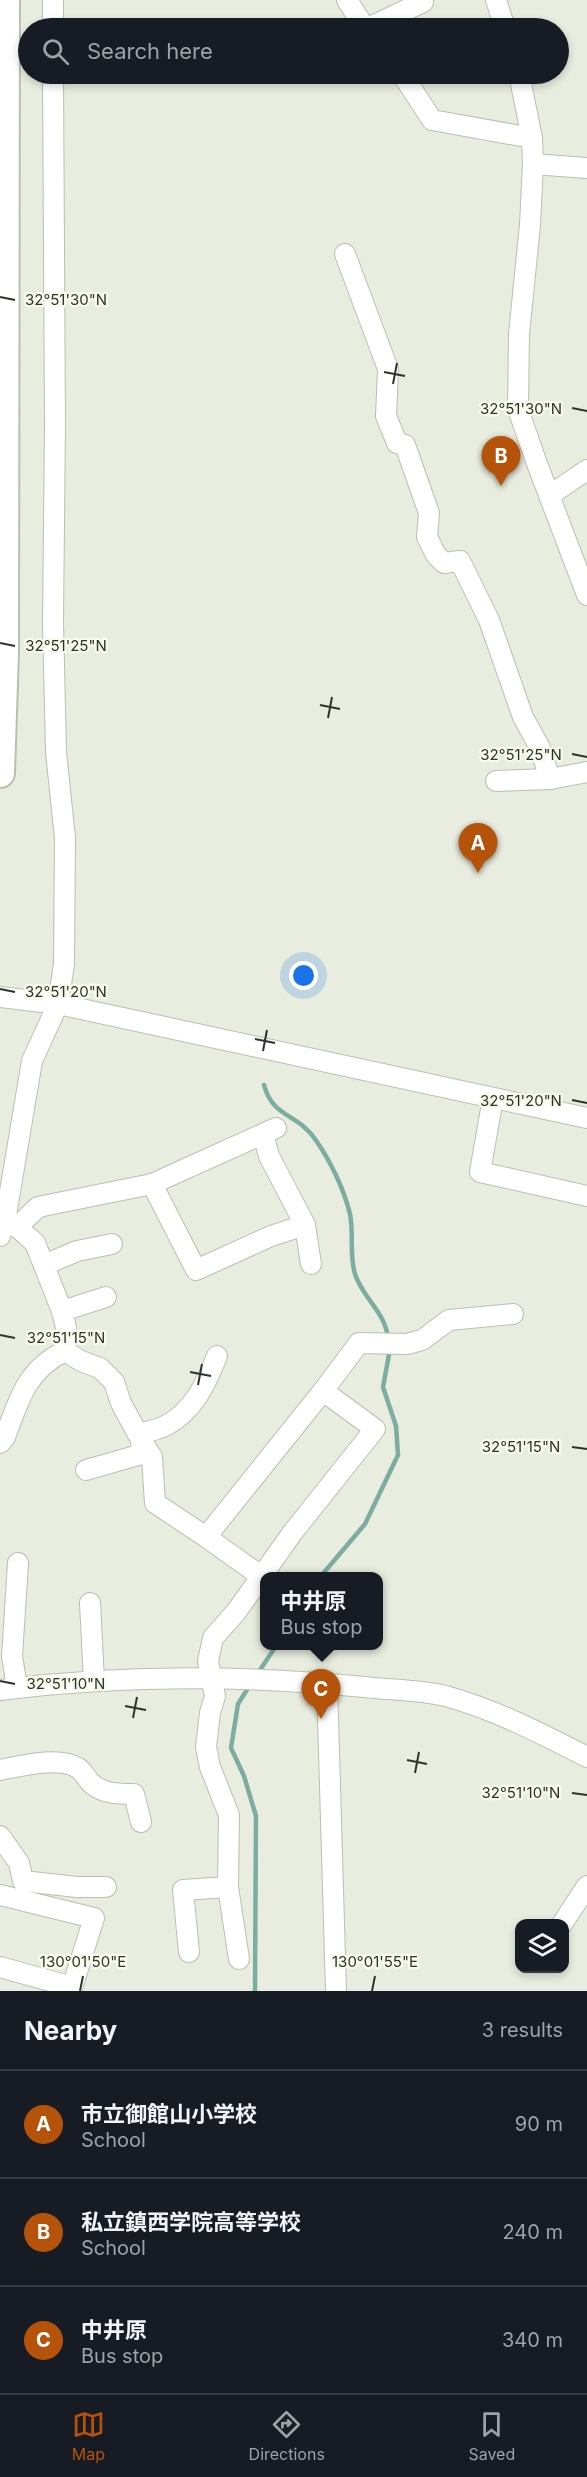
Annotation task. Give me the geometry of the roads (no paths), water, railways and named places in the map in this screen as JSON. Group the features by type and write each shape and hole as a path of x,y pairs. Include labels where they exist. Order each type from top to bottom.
{"highway":[{"path":"0,773 4,653 5,0"}],"street":[{"path":"53,0 53,18"},
{"path":"347,0 359,18"},
{"path":"496,0 502,18"},
{"path":"391,18 423,2"},
{"path":"7,1228 32,1061 58,1004 64,964 65,838 56,752 53,622 56,425 53,84"},
{"path":"409,84 432,120 531,138"},
{"path":"521,84 531,138 532,164 530,225 519,334 518,409 587,595"},
{"path":"532,164 587,168"},
{"path":"345,254 388,369 386,416 397,442 405,446 429,513 428,537 436,555 444,563 460,561 489,620 523,717 540,748 550,779"},
{"path":"549,495 587,470"},
{"path":"496,781 550,779 587,772"},
{"path":"9,998 58,1004 587,1118"},
{"path":"493,1098 480,1172 587,1196"},
{"path":"7,1228 38,1207 152,1184 270,1131 269,1156 305,1225 311,1264"},
{"path":"152,1184 164,1226 196,1270 271,1236 305,1225"},
{"path":"7,1228 34,1242 62,1311 66,1328 65,1351"},
{"path":"44,1265 104,1241"},
{"path":"62,1311 106,1297"},
{"path":"206,1537 359,1343 407,1344 422,1340 449,1320 513,1314"},
{"path":"65,1351 81,1361 100,1368 114,1382 121,1403 152,1457 154,1503 260,1575"},
{"path":"0,1443 5,1437 27,1381 52,1358 65,1351"},
{"path":"139,1437 165,1426 188,1409 207,1383 217,1356"},
{"path":"264,1572 292,1532 375,1429 323,1391"},
{"path":"86,1470 142,1454 139,1437"},
{"path":"18,1563 8,1689 94,1681 244,1679 327,1684 447,1696 513,1719 587,1757"},
{"path":"239,1959 228,1887 229,1815 210,1767 206,1747 210,1713 215,1696 208,1661 213,1638 236,1612 260,1577"},
{"path":"90,1603 94,1681"},
{"path":"327,1684 336,1991"},
{"path":"0,1770 45,1762 67,1764 78,1768 92,1784 102,1790 114,1794 134,1794 141,1822"},
{"path":"0,1836 19,1863 23,1881 77,1887 106,1887"},
{"path":"565,1919 587,1886"},
{"path":"189,1952 183,1890 228,1887"},
{"path":"0,1895 94,1918 72,1989 0,1967"}],"waterway":[{"path":"264,1085 273,1104 301,1124 315,1139 336,1175 350,1214 355,1274 363,1291 383,1320 388,1338"},
{"path":"324,1572 365,1524 398,1455 396,1426 383,1387 390,1349"},
{"path":"258,1673 273,1650"},
{"path":"250,1685 238,1704 231,1748 244,1776 256,1816 255,1991"}],"place":[{"name":"私立鎮西学院高等学校","path":"501,486"},
{"name":"市立御館山小学校","path":"478,873"},
{"name":"中井原","path":"321,1719"}]}
